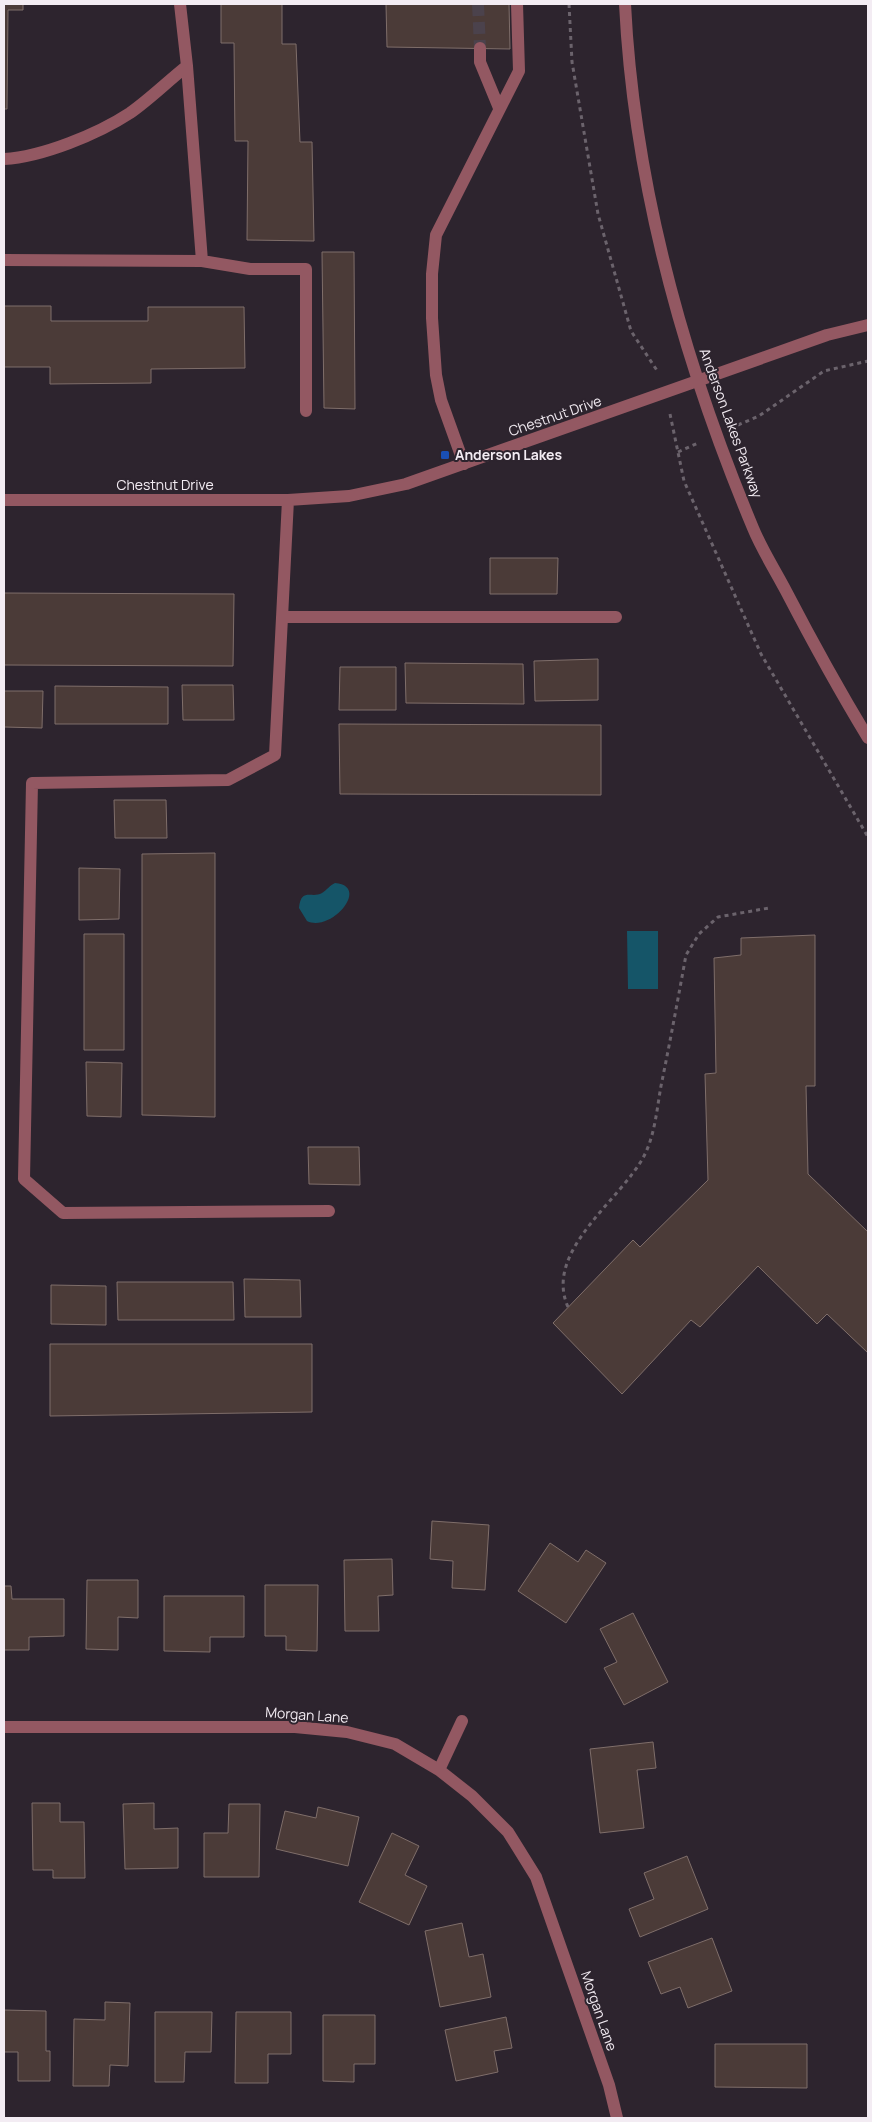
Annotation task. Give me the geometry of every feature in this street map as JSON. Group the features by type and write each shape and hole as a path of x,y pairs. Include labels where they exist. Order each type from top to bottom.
{"street":[{"path":"180,4 187,66 202,261"},
{"path":"464,464 441,400 436,375 432,318 432,274 436,235 518,72 517,4"},
{"name":"Anderson Lakes Parkway","path":"625,4 641,151 666,268 697,381 754,530 827,671 868,738"},
{"path":"480,48 480,62 499,108"},
{"path":"4,159 49,150 89,135 130,113 187,66"},
{"path":"4,260 202,261 250,269 306,269 306,411"},
{"name":"Chestnut Drive","path":"4,500 288,500 349,496 406,484 665,394 827,335 868,325"},
{"path":"288,500 275,755 228,780 32,783 24,1179 63,1213 329,1211"},
{"path":"282,617 616,617"},
{"path":"439,1770 462,1721"},
{"name":"Morgan Lane","path":"4,1727 295,1727 347,1732 394,1744 439,1770 472,1796 508,1832 536,1878 609,2085 617,2118"}],"path":[{"path":"569,4 572,62 598,214 631,331 656,366 665,394 684,482 761,654 868,836"},
{"path":"759,416 824,371 868,361"},
{"path":"568,1307 563,1295 562,1276 569,1258 584,1232 622,1186 644,1155 654,1125 686,956 699,934 718,918 769,908"}],"water":[{"path":"335,883 345,886 349,892 344,908 327,921 317,923 307,921 299,908 302,898 308,895 318,895"},
{"path":"627,931 658,931 658,989 628,989"}],"building":[{"path":"4,4 23,4 23,10 8,10 7,109 4,109"},
{"path":"221,4 282,4 282,44 296,44 300,142 312,142 314,241 247,240 248,141 235,141 234,43 221,43"},
{"path":"386,4 509,4 510,49 387,47"},
{"path":"322,252 354,252 355,409 324,408"},
{"path":"4,306 51,306 51,321 148,321 148,307 244,307 245,368 151,369 151,383 50,384 50,367 4,367"},
{"path":"490,558 558,558 557,594 490,594"},
{"path":"4,593 234,594 233,666 4,665"},
{"path":"598,659 598,700 535,701 534,661"},
{"path":"405,663 523,664 524,704 406,703"},
{"path":"340,667 396,667 396,710 339,710"},
{"path":"182,685 233,685 234,720 183,720"},
{"path":"55,686 168,687 168,724 55,724"},
{"path":"4,691 43,691 42,728 4,727"},
{"path":"339,724 601,725 601,795 340,794"},
{"path":"114,800 166,800 167,838 115,838"},
{"path":"215,853 215,1117 142,1115 142,854"},
{"path":"79,868 120,869 119,919 79,920"},
{"path":"84,934 124,934 124,1050 84,1050"},
{"path":"815,935 815,1086 806,1086 808,1174 868,1232 868,1353 827,1314 817,1324 758,1266 700,1327 691,1320 622,1394 553,1323 633,1240 640,1247 708,1180 705,1074 716,1073 714,958 741,955 741,938"},
{"path":"86,1062 122,1063 121,1117 87,1116"},
{"path":"308,1147 359,1147 360,1185 309,1184"},
{"path":"244,1279 300,1280 301,1317 245,1317"},
{"path":"117,1282 233,1282 234,1320 118,1320"},
{"path":"51,1285 106,1286 106,1325 51,1324"},
{"path":"50,1344 312,1344 312,1412 50,1416"},
{"path":"432,1521 489,1525 485,1590 452,1588 453,1561 430,1559"},
{"path":"550,1543 578,1562 586,1550 606,1563 566,1623 518,1591"},
{"path":"392,1559 393,1595 378,1596 379,1631 345,1631 344,1560"},
{"path":"87,1580 138,1580 138,1618 118,1617 118,1650 86,1649"},
{"path":"265,1585 318,1585 317,1651 286,1650 286,1636 265,1636"},
{"path":"4,1586 11,1586 12,1599 64,1599 64,1636 29,1637 29,1650 4,1650"},
{"path":"164,1596 244,1596 244,1637 210,1637 210,1652 164,1651"},
{"path":"633,1613 668,1682 624,1705 604,1668 617,1662 600,1629"},
{"path":"653,1742 656,1768 637,1770 644,1828 600,1833 590,1749"},
{"path":"32,1803 60,1803 60,1822 84,1822 85,1878 53,1878 53,1870 33,1870"},
{"path":"154,1803 154,1829 178,1828 178,1868 125,1869 123,1804"},
{"path":"229,1804 260,1804 259,1877 204,1877 204,1833 228,1833"},
{"path":"318,1807 359,1817 348,1866 276,1849 285,1811 316,1818"},
{"path":"392,1833 419,1846 405,1875 427,1886 409,1925 359,1902"},
{"path":"687,1856 708,1909 640,1937 629,1909 654,1899 644,1873"},
{"path":"462,1923 469,1957 483,1954 491,1997 440,2007 425,1931"},
{"path":"712,1938 732,1991 688,2008 680,1987 661,1994 648,1962"},
{"path":"105,2002 130,2003 128,2066 110,2065 109,2086 73,2086 74,2019 105,2020"},
{"path":"4,2010 46,2011 46,2051 50,2051 50,2081 18,2081 18,2052 4,2052"},
{"path":"155,2012 212,2012 211,2052 185,2052 184,2082 155,2082"},
{"path":"236,2012 291,2012 291,2054 268,2054 268,2083 235,2083"},
{"path":"323,2015 375,2015 375,2064 354,2064 354,2082 323,2081"},
{"path":"506,2017 512,2048 494,2051 498,2072 456,2081 445,2030"},
{"path":"715,2044 807,2044 807,2088 715,2087"}],"tunnel":[{"path":"478,4 480,48"}],"place":[{"name":"Anderson Lakes","path":"445,455"}]}
